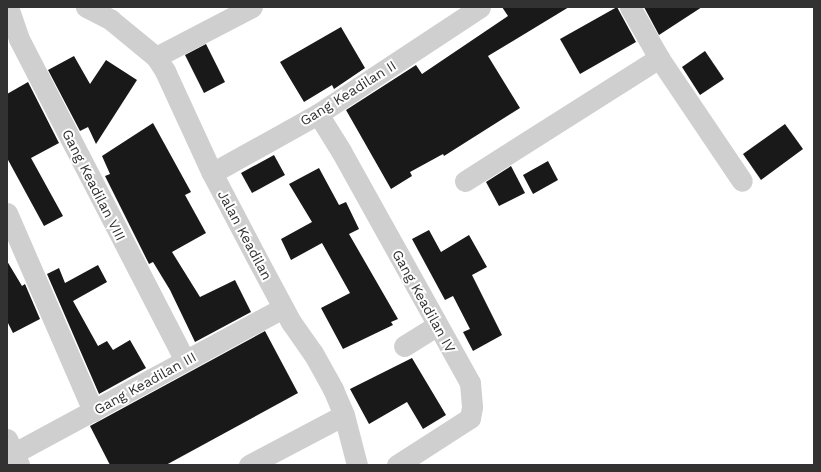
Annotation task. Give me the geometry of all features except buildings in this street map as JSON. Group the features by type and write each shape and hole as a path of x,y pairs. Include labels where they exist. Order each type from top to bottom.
{"street":[{"name":"Gang Keadilan VIII","path":"8,7 19,39 185,360"},
{"name":"Jalan Keadilan","path":"86,7 115,14 156,57 212,173 283,308 330,383 344,415 357,465"},
{"path":"156,57 252,7"},
{"name":"Gang Keadilan II","path":"212,173 318,114 480,7"},
{"path":"630,7 659,58 742,181"},
{"path":"465,181 659,58"},
{"name":"Gang Keadilan IV","path":"318,114 341,151 470,383 472,407 470,418 397,465"},
{"path":"7,213 93,411"},
{"name":"Gang Keadilan III","path":"12,454 283,308"},
{"path":"404,346 437,325"},
{"path":"249,465 344,415"}]}
